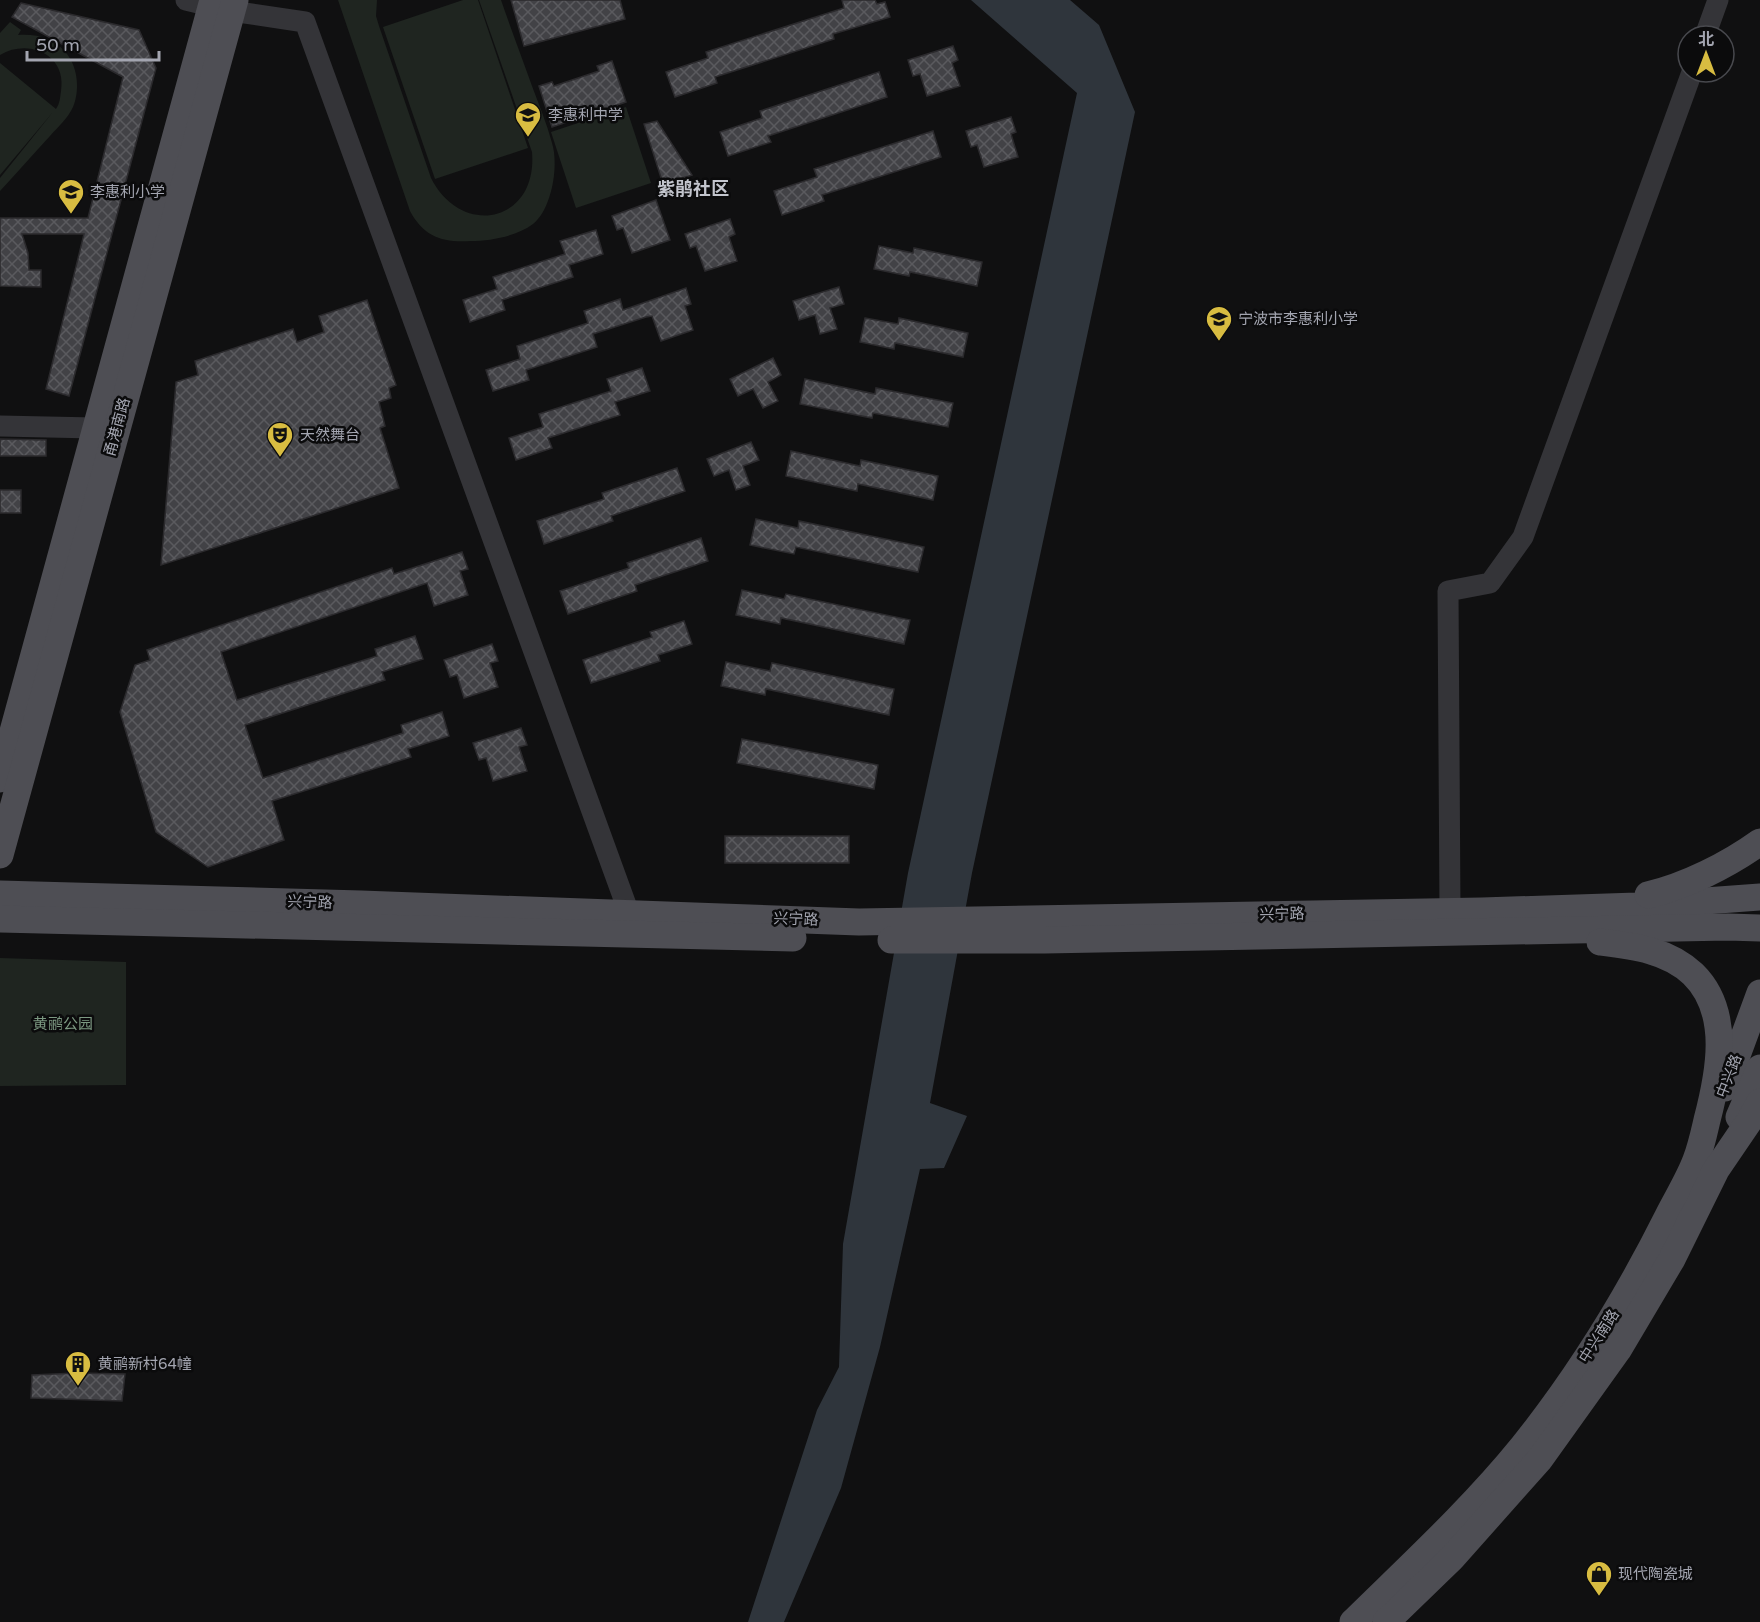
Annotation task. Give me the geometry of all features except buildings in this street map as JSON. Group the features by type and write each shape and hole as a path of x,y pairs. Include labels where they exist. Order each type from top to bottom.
{"main road":[{"name":"甬港南路","path":"0,779 95,428 215,3"},
{"name":"甬港南路","path":"0,855 215,3"},
{"name":"兴宁路","path":"1593,908 1659,892 1688,881 1760,842"},
{"name":"兴宁路","path":"0,894 629,913 858,931"},
{"name":"兴宁路","path":"1045,929 1450,911 1593,908 1760,897"},
{"name":"兴宁路","path":"0,919 858,931 1760,928"},
{"name":"兴宁路","path":"1552,930 1591,941 1631,946 1668,956 1693,974 1704,989"},
{"name":"中兴南路","path":"1386,1622 1452,1558 1531,1452 1618,1350 1672,1259 1706,1164 1717,1084 1720,1044 1715,1013 1704,989"},
{"name":"中兴路","path":"1706,1164 1760,993"},
{"name":"中兴路","path":"1706,1164 1760,1068"},
{"name":"中兴南路","path":"1706,1164 1750,1120 1760,1102"},
{"name":"中兴南路","path":"1353,1622 1531,1452"}],"street":[{"path":"1709,24 1718,0"},
{"path":"215,3 305,22 629,913"},
{"path":"1450,911 1448,591 1490,583 1522,537 1688,84"},
{"path":"0,426 95,428"}],"green space":[{"path":"338,0 377,0 376,16 379,26 431,178 444,197 461,210 478,215 495,214 511,207 523,194 531,176 532,152 479,0 501,0 554,152 554,174 549,198 540,217 533,224 503,237 452,241 435,236 415,220"},
{"path":"463,0 478,0 528,148 435,179 383,27"},
{"path":"10,22 21,30 18,35 46,38 57,44 74,66 77,87 75,101 68,115 0,191 0,178 53,112 0,175 0,63 56,109 61,91 58,68 44,53 23,48 0,55 0,33"},
{"path":"626,107 651,183 576,208 551,132"},
{"name":"黄鹂公园","path":"0,958 126,962 126,1085 0,1086"}],"shaded area":[{"path":"971,0 1070,0 1099,25 1135,112 972,873 930,1103 967,1116 944,1168 920,1169 880,1347 841,1488 784,1622 748,1622 817,1410 839,1367 843,1244 908,873 1077,93"}],"place":[{"name":"李惠利中学","path":"528,138"},
{"name":"李惠利小学","path":"71,215"},
{"name":"宁波市李惠利小学","path":"1219,342"},
{"name":"天然舞台","path":"280,458"},
{"name":"黄鹂新村64幢","path":"78,1387"},
{"name":"现代陶瓷城","path":"1599,1597"}],"district":[{"name":"紫鹃社区","path":"693,189"}]}
